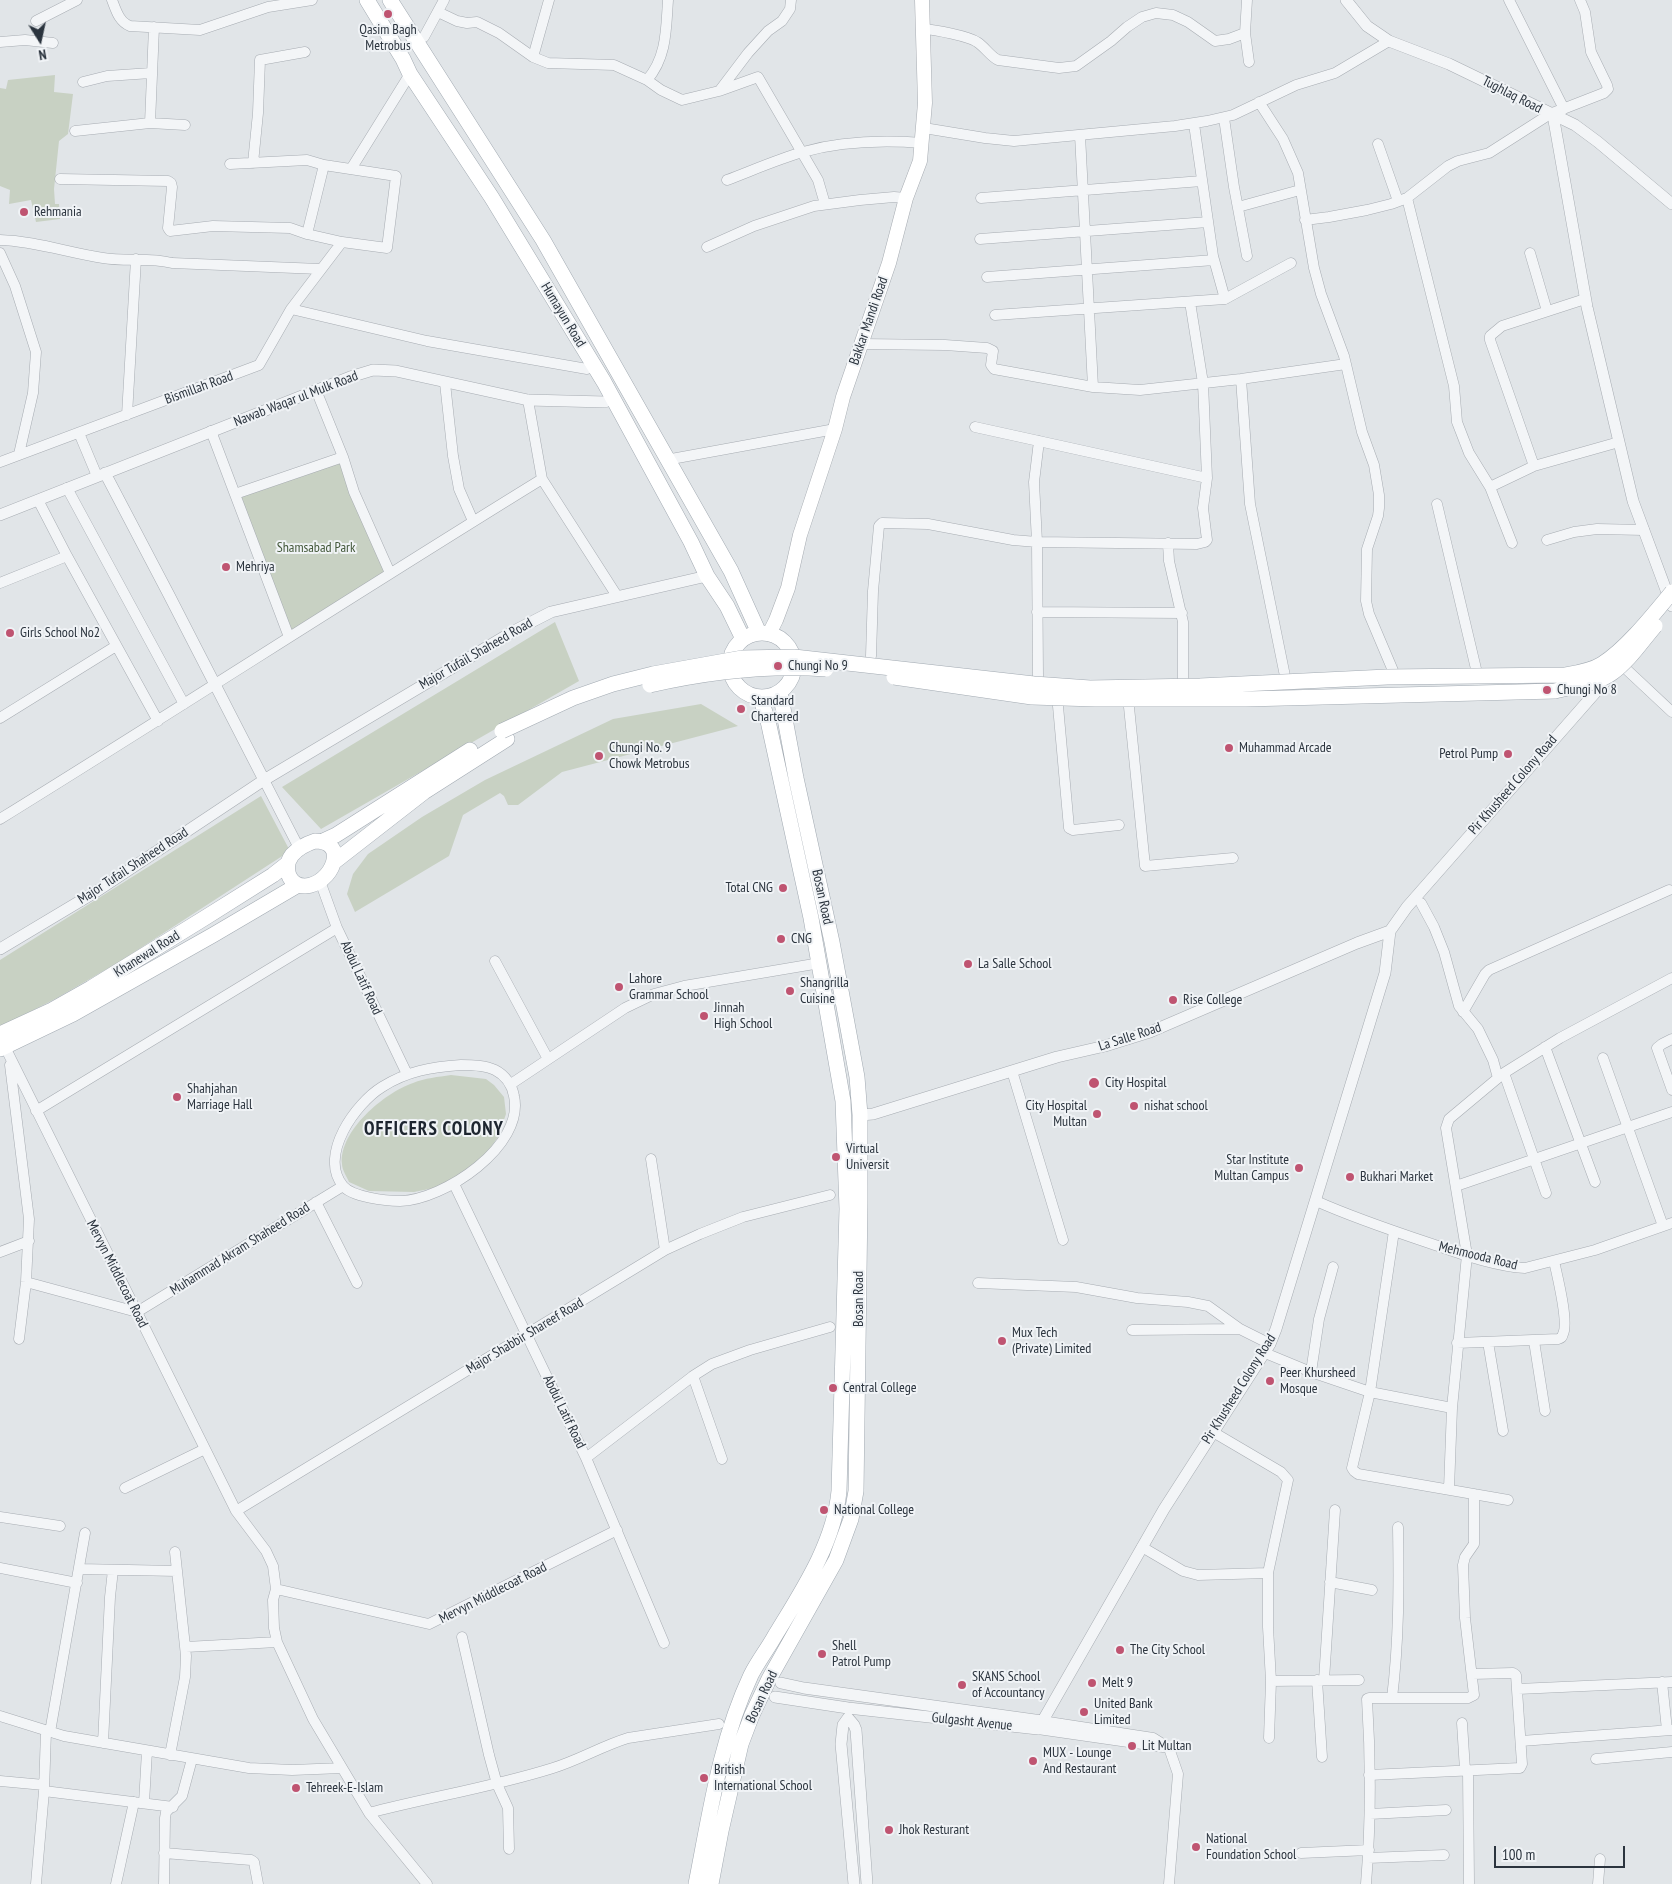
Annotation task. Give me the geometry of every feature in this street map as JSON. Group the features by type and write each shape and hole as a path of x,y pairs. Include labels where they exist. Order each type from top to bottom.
{"main road":[{"name":"Humayun Road","path":"367,0 410,74 492,198 574,331 692,542 707,576 726,606 743,639"},
{"name":"Humayun Road","path":"390,0 543,240 666,460 731,571 764,633"},
{"name":"Bakkar Mandi Road","path":"764,633 776,620 788,588 800,535 835,429 843,397 889,263 906,198 920,161 925,102 922,0"},
{"path":"574,331 588,369 605,402 683,540 707,576"},
{"path":"1672,592 1622,648 1602,665 1586,671 1565,675 1387,677 1090,688 1034,684 794,656 742,658 652,674 613,684 573,698 504,735 336,835 299,848 287,864 289,877 298,885 304,886 320,881 327,875 334,862 424,792 504,735 615,692 698,676 738,671 794,668 846,671 1032,697 1095,699 1246,699 1556,691 1590,683 1623,667 1672,606"},
{"path":"764,633 784,641 793,655 794,673 790,682 780,692 760,697 749,694 740,688 734,679 730,661 733,652 743,639 764,633"},
{"name":"Bosan Road","path":"711,1884 741,1744 752,1715 790,1641 815,1601 836,1560 851,1519 856,1491 858,1454 860,1115 857,1077 834,952 796,778 780,692"},
{"name":"Bosan Road","path":"696,1884 716,1779 735,1714 752,1673 808,1580 827,1541 838,1510 847,1209 841,1086 820,963 768,721 760,697"},
{"path":"323,841 333,850 334,862"},
{"name":"Khanewal Road","path":"2,1044 52,1010 92,988 204,919 287,864"},
{"path":"2,1044 73,1014 213,936 298,885"},
{"path":"204,919 213,936"}],"street":[{"path":"36,21 77,0"},
{"path":"112,0 124,24 130,26 200,30 268,7 312,0"},
{"path":"424,37 444,0"},
{"path":"533,57 549,0"},
{"path":"647,80 656,69 663,54 668,0"},
{"path":"719,91 748,53 768,31 782,21 790,9 791,0"},
{"path":"1247,0 1245,33 1249,62"},
{"name":"Tughlaq Road","path":"1346,0 1367,26 1389,41 1450,64 1575,126 1598,142 1672,204"},
{"path":"1509,0 1564,108"},
{"path":"1305,220 1329,218 1402,200 1448,166 1458,161 1488,153 1564,108 1604,93 1608,89 1591,52 1586,12 1580,0"},
{"path":"438,12 457,21 477,22 499,33 533,57 548,64 614,66 647,80 682,100 719,91 758,77 818,180 825,204"},
{"path":"924,29 939,30 976,40 998,60 1060,68 1076,66 1142,17 1156,13 1173,15 1188,22 1215,41 1245,33"},
{"path":"150,123 154,27"},
{"path":"0,42 25,40 53,43"},
{"path":"924,128 1014,141 1194,124 1233,115 1296,85 1335,73 1389,41"},
{"path":"253,163 258,113 260,60 304,52"},
{"path":"83,82 107,76 151,73"},
{"path":"352,168 410,74"},
{"path":"1259,102 1291,154 1298,173 1305,220 1321,294 1346,364 1362,432 1374,465 1380,495 1378,516 1367,549 1366,601 1369,614 1394,673"},
{"path":"1552,115 1585,299 1633,501 1672,606"},
{"path":"1224,118 1247,256"},
{"path":"75,131 150,123 185,125"},
{"path":"1194,124 1214,260 1225,299"},
{"path":"1080,135 1093,388"},
{"path":"727,180 803,152 852,143 880,141 922,143"},
{"path":"1378,144 1402,200 1454,386 1457,422 1470,453 1490,488 1512,543"},
{"path":"60,179 168,181 172,187 168,228 170,231 213,226 290,228 342,242 387,248 396,176 324,165 308,160 230,164"},
{"path":"307,234 324,165"},
{"path":"981,198 1202,181"},
{"path":"1238,207 1300,190"},
{"path":"707,247 754,226 799,210 825,204 894,197 906,198"},
{"path":"980,239 1208,222"},
{"path":"0,240 21,240 35,245 104,258 158,260 172,264 320,269"},
{"name":"Bismillah Road","path":"0,462 259,365 291,309 342,242"},
{"path":"0,253 15,286 36,352 33,393 19,454"},
{"path":"1530,253 1547,311"},
{"path":"127,415 136,260"},
{"path":"987,277 1214,260"},
{"path":"995,314 1225,299 1291,263"},
{"path":"1534,466 1490,336 1502,326 1585,299"},
{"path":"871,656 873,591 882,522 928,524 1013,540 1037,542 1202,544 1207,540 1203,508 1208,478 1203,383 1190,302"},
{"path":"291,309 427,341 588,369"},
{"path":"861,344 954,345 987,348 992,351 991,362 994,370 1093,388 1140,390 1241,380 1346,364"},
{"name":"Nawab Waqar ul Mulk Road","path":"0,516 211,431 373,370 396,371 528,400 605,402"},
{"path":"1241,380 1250,504 1285,676"},
{"path":"445,383 453,456 459,489 473,521"},
{"path":"316,390 343,457 354,492 390,573"},
{"path":"528,400 542,479 617,596"},
{"path":"975,427 1208,478"},
{"path":"666,460 835,429"},
{"path":"211,431 289,637"},
{"path":"79,433 215,685 299,848"},
{"path":"1038,676 1037,542 1034,482 1039,441"},
{"path":"1490,488 1534,466 1619,442"},
{"path":"235,494 343,457"},
{"path":"0,820 542,479"},
{"path":"67,488 184,704"},
{"path":"38,500 158,721"},
{"path":"1437,504 1477,673"},
{"path":"1547,540 1574,532 1597,529 1644,530"},
{"path":"1168,543 1169,561 1183,622 1183,679"},
{"path":"0,583 67,556"},
{"name":"Major Tufail Shaheed Road","path":"0,949 98,891 264,780 514,630 551,612 707,576"},
{"path":"1037,612 1182,613"},
{"path":"0,718 116,646"},
{"path":"1623,667 1672,712"},
{"name":"Pir Khusheed Colony Road","path":"1040,1725 1164,1509 1267,1348 1276,1329 1385,973 1390,931 1407,907 1623,667"},
{"path":"1058,706 1069,828 1074,830 1119,825"},
{"path":"1129,707 1145,866 1232,858"},
{"name":"Abdul Latif Road","path":"320,881 337,928 407,1074"},
{"path":"1463,1012 1489,970 1669,890"},
{"path":"1420,903 1434,927 1444,952 1458,1006 1471,1019 1501,1075 1546,1193"},
{"path":"36,1111 337,928"},
{"name":"La Salle Road","path":"860,1115 873,1114 1012,1071 1150,1032 1357,942 1390,931"},
{"path":"495,960 548,1059"},
{"path":"510,1084 624,1008 654,994 684,986 820,963"},
{"path":"1449,1489 1457,1343 1467,1255 1446,1128 1448,1119 1501,1075 1545,1047 1672,978"},
{"path":"1672,1039 1657,1048 1672,1090"},
{"path":"2,1044 29,1219 26,1282 19,1340"},
{"name":"Mervyn Middlecoat Road","path":"2,1044 236,1512 266,1551 273,1566 276,1589 274,1628 277,1642 313,1719 369,1813 427,1884"},
{"path":"1545,1047 1594,1182"},
{"path":"1603,1058 1628,1127 1668,1225"},
{"path":"461,1065 495,1070 504,1076 510,1084 515,1098 516,1112 507,1132 491,1155 454,1184 426,1196 403,1201 389,1201 359,1195 343,1186 338,1175 335,1157 345,1127 354,1113 372,1093 407,1074 434,1067 461,1065"},
{"path":"1012,1071 1063,1240"},
{"path":"1456,1186 1672,1112"},
{"path":"651,1159 665,1250"},
{"name":"Abdul Latif Road","path":"454,1184 586,1458 664,1643"},
{"name":"Muhammad Akram Shaheed Road","path":"137,1312 343,1186"},
{"name":"Major Shabbir Shareef Road","path":"236,1512 665,1250 743,1217 830,1195"},
{"name":"Mehmooda Road","path":"1316,1201 1358,1219 1467,1255 1525,1268 1595,1250 1668,1225"},
{"path":"316,1202 357,1283"},
{"path":"1394,1231 1370,1392 1352,1468 1358,1474 1508,1500"},
{"path":"0,1252 29,1241"},
{"path":"1457,1343 1558,1340 1564,1333 1563,1304 1554,1261"},
{"path":"1311,1372 1319,1319 1333,1267"},
{"path":"26,1282 137,1312"},
{"path":"978,1283 1076,1287 1137,1298 1188,1302 1208,1306 1267,1348 1311,1372 1370,1392 1452,1408"},
{"path":"586,1458 693,1376 712,1364 732,1356 830,1327"},
{"path":"1132,1330 1240,1329"},
{"path":"1534,1341 1545,1411"},
{"path":"1488,1342 1503,1431"},
{"path":"693,1376 722,1459"},
{"path":"1213,1432 1281,1472 1288,1480 1268,1573 1268,1628 1271,1681 1269,1738"},
{"path":"124,1488 205,1449"},
{"path":"1366,1884 1370,1814 1367,1699 1472,1697 1474,1691 1465,1618 1463,1565 1465,1557 1474,1544 1474,1494"},
{"path":"1322,1757 1320,1680 1335,1510"},
{"path":"0,1517 60,1526"},
{"path":"1392,1698 1397,1656 1399,1613 1398,1528"},
{"name":"Mervyn Middlecoat Road","path":"276,1589 429,1624 617,1530"},
{"path":"36,1884 48,1731 85,1533"},
{"path":"1142,1547 1183,1571 1198,1575 1268,1573"},
{"path":"170,1755 185,1677 186,1647 175,1552"},
{"path":"0,1568 76,1583"},
{"path":"78,1569 177,1571"},
{"path":"103,1743 109,1604 113,1570"},
{"path":"1330,1582 1372,1590"},
{"path":"462,1637 497,1784 508,1808 509,1849"},
{"path":"186,1647 277,1642"},
{"path":"1369,1775 1520,1768 1522,1764 1517,1678 1513,1673 1472,1674"},
{"path":"1271,1681 1359,1680"},
{"path":"1518,1690 1667,1682 1670,1730 1521,1741"},
{"name":"Gulgasht Avenue","path":"780,1683 1040,1725"},
{"path":"849,1694 848,1713 843,1725 841,1744 854,1884"},
{"name":"Gulgasht Avenue","path":"775,1697 848,1713 1040,1725"},
{"path":"848,1713 856,1730 867,1884"},
{"path":"0,1716 64,1736 192,1759 258,1768 292,1770 342,1768"},
{"path":"1462,1723 1466,1770 1469,1883"},
{"path":"369,1813 497,1784 581,1759 614,1742 628,1738 719,1724"},
{"path":"1040,1725 1153,1738 1169,1748 1178,1774 1169,1884"},
{"path":"116,1884 139,1803 147,1751"},
{"path":"1596,1759 1672,1752"},
{"path":"164,1884 166,1812 182,1796 192,1759"},
{"path":"0,1781 173,1807"},
{"path":"1370,1814 1446,1810"},
{"path":"164,1853 251,1860 254,1862 258,1884"},
{"path":"1301,1853 1444,1855"},
{"path":"1598,1884 1600,1859"}],"green space":[{"path":"55,75 54,92 73,94 68,134 59,141 54,189 55,204 59,204 60,219 36,222 31,200 9,204 10,190 0,186 0,88 6,89 8,80"},
{"name":"Shamsabad Park","path":"341,461 388,572 290,635 238,495"},
{"path":"555,622 579,681 321,829 282,787"},
{"path":"701,704 738,726 562,772 518,805 508,805 504,796 500,793 463,815 449,856 355,912 347,894 353,874 368,854 422,817 485,780 613,719"},
{"path":"261,796 290,851 119,962 57,998 0,1027 0,960"},
{"path":"451,1075 486,1079 504,1097 506,1114 498,1137 486,1154 466,1172 434,1188 414,1192 369,1191 349,1182 342,1166 343,1151 348,1139 366,1115 389,1095 402,1088 422,1080"}],"place":[{"name":"Qasim Bagh Metrobus","path":"388,14"},
{"name":"Rehmania","path":"24,212"},
{"name":"Mehriya","path":"226,567"},
{"name":"Girls School No2","path":"10,633"},
{"name":"Chungi No 9","path":"778,666"},
{"name":"Chungi No 8","path":"1547,690"},
{"name":"Standard Chartered","path":"741,709"},
{"name":"Muhammad Arcade","path":"1229,748"},
{"name":"Petrol Pump","path":"1508,754"},
{"name":"Chungi No. 9 Chowk Metrobus","path":"599,756"},
{"name":"Total CNG","path":"783,888"},
{"name":"CNG","path":"781,939"},
{"name":"La Salle School","path":"968,964"},
{"name":"Lahore Grammar School","path":"619,987"},
{"name":"Shangrilla Cuisine","path":"790,991"},
{"name":"Rise College","path":"1173,1000"},
{"name":"Jinnah High School","path":"704,1016"},
{"name":"City Hospital","path":"1094,1083"},
{"name":"Shahjahan Marriage Hall","path":"177,1097"},
{"name":"nishat school","path":"1134,1106"},
{"name":"City Hospital Multan","path":"1097,1114"},
{"name":"Virtual Universit","path":"836,1157"},
{"name":"Star Institute Multan Campus","path":"1299,1168"},
{"name":"Bukhari Market","path":"1350,1177"},
{"name":"Mux Tech (Private) Limited","path":"1002,1341"},
{"name":"Peer Khursheed Mosque","path":"1270,1381"},
{"name":"Central College","path":"833,1388"},
{"name":"National College","path":"824,1510"},
{"name":"The City School","path":"1120,1650"},
{"name":"Shell Patrol Pump","path":"822,1654"},
{"name":"Melt 9","path":"1092,1683"},
{"name":"SKANS School of Accountancy","path":"962,1685"},
{"name":"United Bank Limited","path":"1084,1712"},
{"name":"Lit Multan","path":"1132,1746"},
{"name":"MUX - Lounge And Restaurant","path":"1033,1761"},
{"name":"British International School","path":"704,1778"},
{"name":"Tehreek-E-Islam","path":"296,1788"},
{"name":"Jhok Resturant","path":"889,1830"},
{"name":"National Foundation School","path":"1196,1847"}],"district":[{"name":"OFFICERS COLONY","path":"434,1130"}]}
